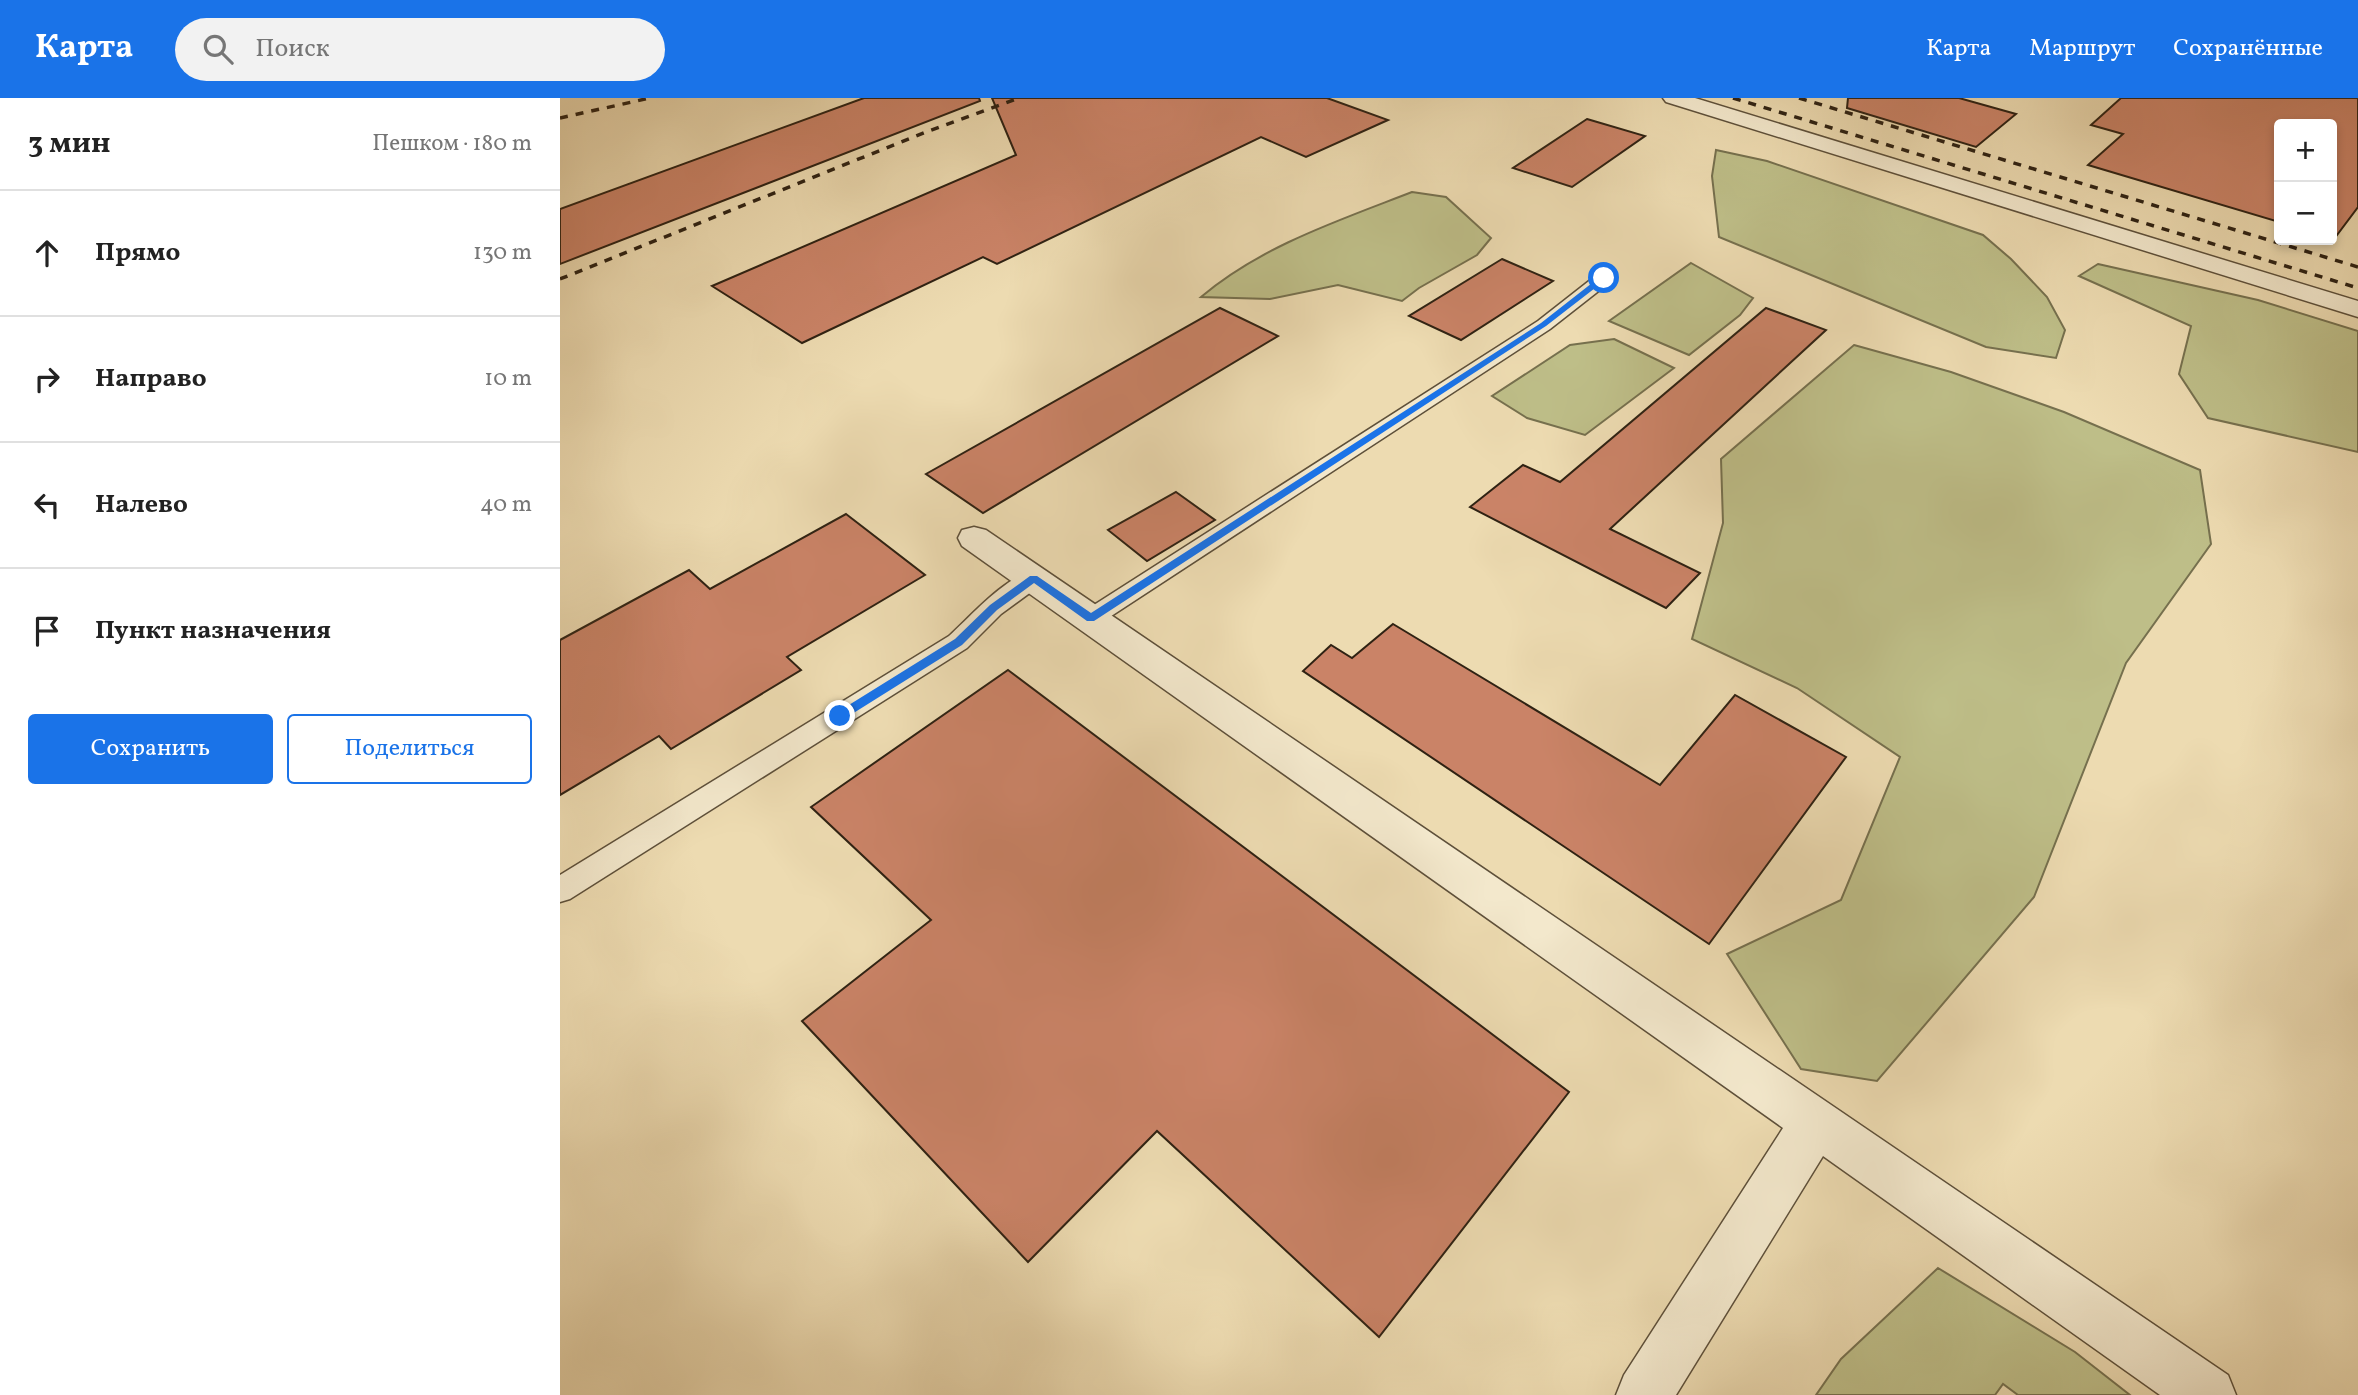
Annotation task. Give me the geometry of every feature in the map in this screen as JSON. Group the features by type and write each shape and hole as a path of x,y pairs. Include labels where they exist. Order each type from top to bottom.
{"street":[{"path":"1673,98 2358,309"},
{"path":"974,538 2208,1395"},
{"path":"1644,1395 1815,1123"}],"lane":[{"path":"1091,618 1544,325 1604,278"},
{"path":"560,890 958,642 993,608 1034,579"}],"green space":[{"path":"1716,150 1767,161 1983,235 2011,259 2047,297 2065,330 2056,358 1986,347 1719,237 1712,176"},
{"path":"1412,192 1446,197 1491,238 1477,255 1419,288 1402,301 1338,285 1270,299 1201,297 1224,279 1275,249 1329,224"},
{"path":"1691,263 1753,298 1740,315 1689,355 1609,321"},
{"path":"2098,264 2258,300 2358,331 2358,452 2208,418 2179,374 2191,326 2079,276"},
{"path":"1614,339 1674,368 1585,435 1527,418 1492,396 1570,345"},
{"path":"1854,345 1951,372 2064,412 2200,470 2211,544 2126,663 2034,897 1877,1081 1801,1069 1727,954 1841,900 1900,757 1797,688 1692,639 1723,523 1721,459"},
{"path":"1938,1268 2075,1352 2130,1395 2018,1395 2003,1384 1995,1395 1816,1395 1841,1359"}],"building":[{"path":"864,98 979,98 980,101 560,264 560,209"},
{"path":"992,98 1327,98 1388,120 1306,157 1261,137 997,264 983,257 802,343 712,286 1016,155"},
{"path":"1848,98 1959,98 2016,114 1976,147 1847,108"},
{"path":"2121,98 2358,98 2358,207 2337,235 2337,119 2274,119 2274,221 2088,165 2123,134 2091,125"},
{"path":"1587,119 1645,136 1572,187 1513,168"},
{"path":"1502,259 1553,281 1461,340 1409,316"},
{"path":"1220,308 1278,336 983,513 926,474"},
{"path":"1766,308 1826,330 1610,529 1700,573 1666,608 1470,507 1523,465 1560,482"},
{"path":"1176,492 1215,520 1147,561 1108,530"},
{"path":"846,514 925,575 787,657 801,670 671,749 659,736 560,795 560,640 689,570 710,589"},
{"path":"1393,624 1660,785 1735,695 1846,757 1709,944 1303,671 1331,645 1352,658"},
{"path":"1008,670 1569,1092 1379,1337 1157,1131 1028,1262 802,1021 931,920 811,807"}],"railway":[{"path":"560,118 650,98"},
{"path":"560,279 926,132 1019,98"},
{"path":"1733,98 2358,288"},
{"path":"1799,98 2358,267"}],"route":[{"path":"840,716 958,642 993,608 1034,579 1091,618 1544,325 1604,278"}]}
